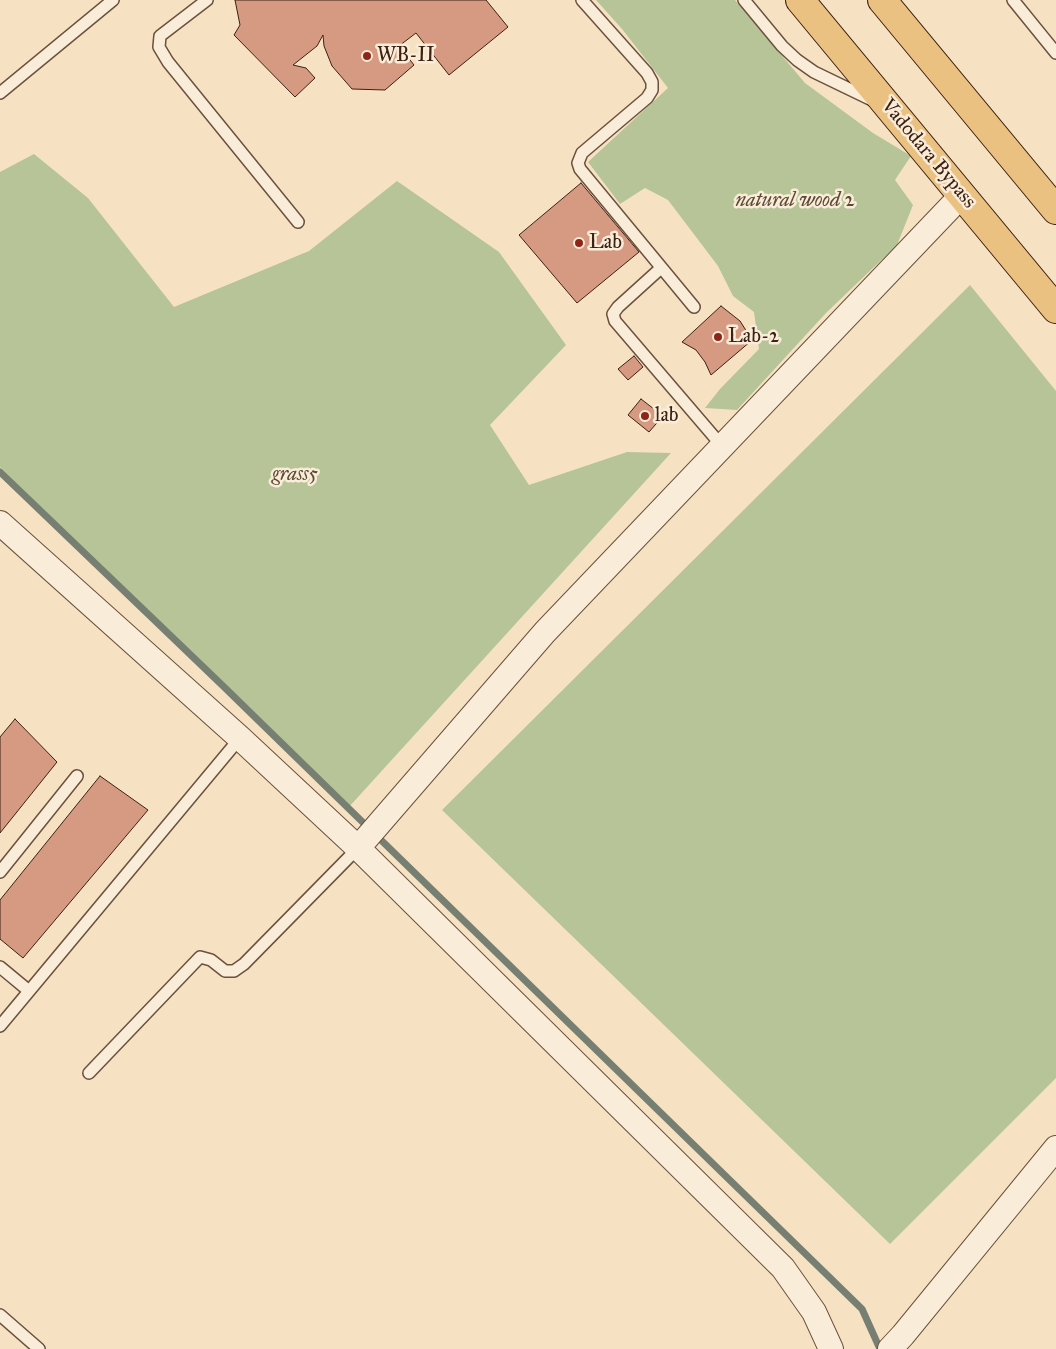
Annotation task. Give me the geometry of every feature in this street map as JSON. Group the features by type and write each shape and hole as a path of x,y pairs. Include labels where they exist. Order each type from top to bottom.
{"highway":[{"name":"Vadodara Bypass","path":"800,0 1056,309"},
{"path":"882,0 1056,210"}],"street":[{"path":"358,848 545,632 962,195"},
{"path":"0,523 240,738 358,848 783,1268 814,1312 831,1349"},
{"path":"890,1349 1056,1148"}],"lane":[{"path":"0,93 113,0"},
{"path":"207,0 160,36 159,47 168,62 298,222"},
{"path":"582,0 647,73 652,82 652,90 647,98 582,153 578,163 580,169 694,307"},
{"path":"744,0 782,46 797,60 814,72 890,108"},
{"path":"1013,0 1056,53"},
{"path":"1046,40 1056,32"},
{"path":"661,268 618,307 613,314 615,321 722,446"},
{"path":"0,1026 240,738"},
{"path":"0,872 77,776"},
{"path":"89,1073 196,960 200,957 210,960 225,971 234,971 244,964 358,848"},
{"path":"0,967 29,991"},
{"path":"0,1315 39,1349"}],"green space":[{"name":"natural wood 2","path":"596,0 735,0 805,83 873,133 911,156 895,180 913,205 897,245 826,313 737,410 705,408 720,389 759,349 754,312 733,296 718,266 668,200 645,188 620,204 588,162 668,88 622,29"},
{"name":"grass5","path":"34,154 88,198 174,307 309,251 397,181 499,252 566,345 490,425 529,485 627,452 671,453 348,808 0,467 0,172"},
{"path":"970,285 1056,391 1056,1078 890,1244 442,810"}],"building":[{"name":"WB-II","path":"235,0 486,0 508,27 449,75 416,33 399,46 414,65 385,90 352,89 332,66 324,46 323,35 317,46 293,65 306,68 315,78 295,97 234,35 240,25"},
{"name":"Lab","path":"581,183 639,252 577,303 519,235"},
{"name":"Lab-2","path":"721,306 740,321 751,341 711,375 705,362 696,350 682,342"},
{"name":"Lab","path":"634,356 643,367 628,380 618,369"},
{"name":"lab","path":"641,399 663,416 649,432 628,415"},
{"path":"15,719 57,762 0,833 0,737"},
{"path":"100,776 148,810 23,958 0,939 0,900"}],"waterway":[{"path":"0,472 222,685 862,1309 880,1349"}],"place":[{"name":"WB-II","path":"367,56"},
{"name":"Lab","path":"579,243"},
{"name":"Lab-2","path":"718,337"},
{"name":"lab","path":"645,416"}]}
